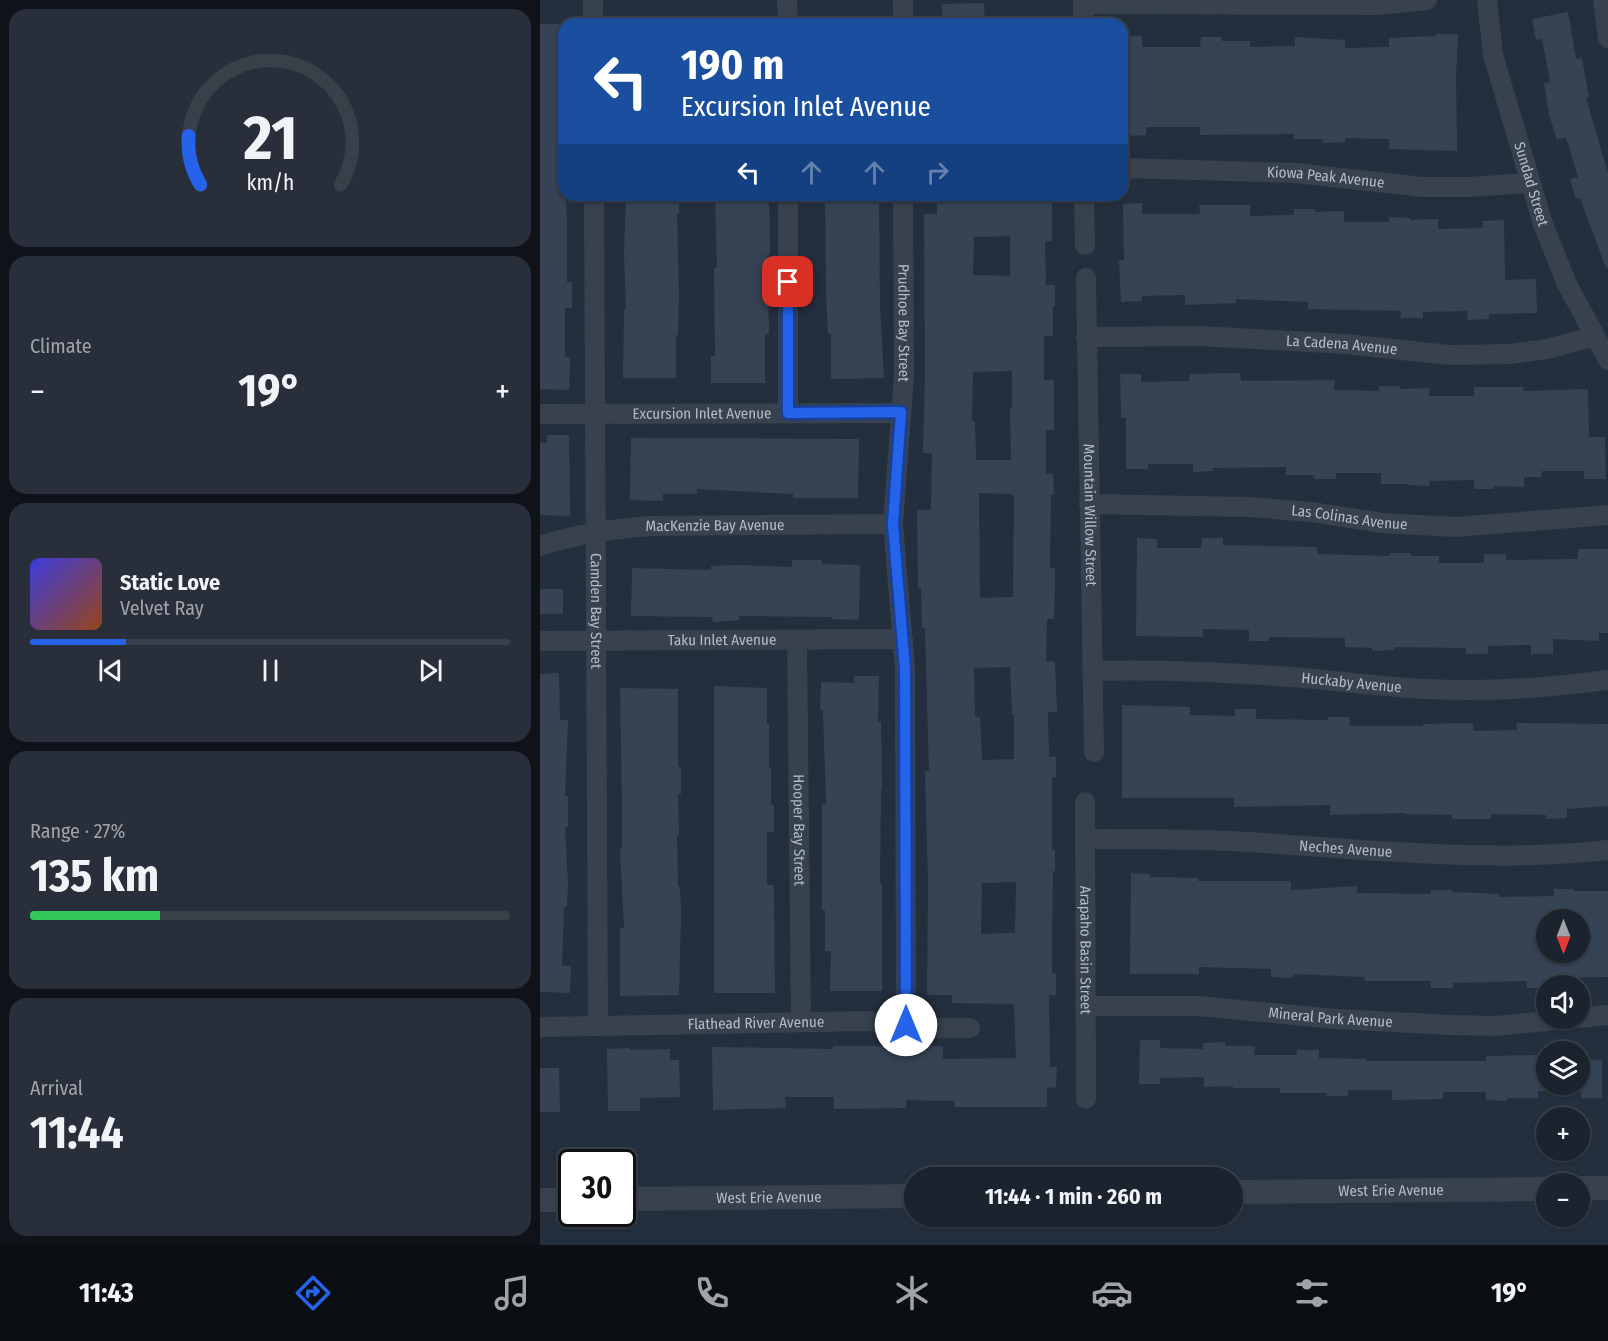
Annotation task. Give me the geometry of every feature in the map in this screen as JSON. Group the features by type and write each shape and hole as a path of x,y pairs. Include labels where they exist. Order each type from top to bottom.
{"street":[{"path":"593,0 593,18"},
{"path":"787,0 788,18"},
{"path":"903,0 903,18"},
{"path":"1083,9 1376,5 1427,0"},
{"name":"Sundad Street","path":"1487,0 1492,56 1543,224 1567,284 1608,360"},
{"path":"1603,0 1608,38"},
{"name":"Kiowa Peak Avenue","path":"1128,168 1296,172 1424,188 1469,188 1530,183"},
{"name":"Camden Bay Street","path":"594,201 598,1026"},
{"path":"788,201 788,413"},
{"name":"Prudhoe Bay Street","path":"903,201 904,375 893,524 905,669 906,1025"},
{"path":"1084,201 1085,245"},
{"name":"Mountain Willow Street","path":"1086,278 1094,752"},
{"name":"La Cadena Avenue","path":"1086,337 1202,336 1346,344 1449,355 1510,354 1546,349 1595,336"},
{"name":"Excursion Inlet Avenue","path":"540,414 901,412"},
{"name":"Las Colinas Avenue","path":"1089,504 1250,507 1311,512 1383,523 1456,527 1608,515"},
{"name":"MacKenzie Bay Avenue","path":"540,546 568,537 595,532 650,526 893,524"},
{"name":"Taku Inlet Avenue","path":"540,641 903,639"},
{"name":"Hooper Bay Street","path":"797,640 801,1022"},
{"name":"Huckaby Avenue","path":"1092,671 1139,670 1204,673 1313,679 1426,689 1501,689 1608,680"},
{"name":"Arapaho Basin Street","path":"1085,802 1086,1099"},
{"name":"Neches Avenue","path":"1085,839 1188,840 1439,855 1541,855 1608,850"},
{"name":"Mineral Park Avenue","path":"1085,1006 1198,1006 1336,1019 1450,1025 1497,1026 1536,1022"},
{"name":"Mineral Park Avenue","path":"1590,1017 1608,1015"},
{"name":"Flathead River Avenue","path":"540,1027 870,1021 970,1028"},
{"path":"1590,1188 1608,1188"},
{"name":"West Erie Avenue","path":"1243,1192 1536,1189"},
{"name":"West Erie Avenue","path":"636,1199 904,1196"},
{"path":"540,1200 558,1200"}],"building":[{"path":"984,3 985,18 943,18 942,4"},
{"path":"1568,12 1576,59 1582,58 1589,97 1586,98 1608,173 1608,268 1606,268 1580,198 1576,199 1570,179 1578,177 1566,137 1557,140 1549,115 1544,83 1550,82 1542,39 1536,40 1532,19"},
{"path":"540,24 558,24 558,201 566,201 567,282 572,282 572,308 565,308 565,357 570,357 569,390 540,389"},
{"path":"1436,34 1458,34 1457,151 1389,149 1389,139 1345,138 1345,142 1323,143 1323,139 1294,139 1294,134 1200,135 1200,127 1146,127 1146,135 1128,136 1128,36 1142,36 1142,47 1200,47 1201,37 1222,37 1222,41 1250,41 1250,47 1295,46 1295,37 1345,40 1345,48 1389,47 1389,38 1436,36"},
{"path":"626,201 679,201 676,378 623,378 624,309 626,309 624,254"},
{"path":"715,201 769,201 770,255 767,255 769,334 765,334 765,383 711,383 711,356 715,356 714,268 717,268"},
{"path":"825,201 879,201 880,307 884,378 831,379 831,334 828,334"},
{"path":"937,201 1052,201 1052,241 1045,241 1046,285 1055,285 1055,306 1053,306 1053,336 1044,336 1044,380 1054,380 1054,430 1046,430 1046,474 1053,474 1050,568 1055,568 1055,589 1054,619 1047,619 1046,661 1055,662 1057,712 1048,712 1049,757 1056,757 1056,777 1052,777 1052,850 1055,850 1055,871 1053,871 1052,973 1056,973 1056,995 1049,995 1050,1067 1057,1067 1056,1088 1047,1087 1047,1107 954,1107 954,1101 906,1100 906,1108 834,1109 834,1097 785,1097 786,1108 713,1110 712,1047 833,1049 833,1046 943,1046 943,1059 1016,1058 1014,1004 952,1003 952,995 927,995 928,883 925,771 929,771 925,628 922,628 921,588 918,588 917,510 931,510 932,453 923,453 924,214 937,214","holes":["1010,236 1010,276 973,275 974,237","1012,371 1011,460 976,460 975,421 972,421 973,372","979,493 1012,494 1014,496 1013,597 980,598","1010,667 1012,714 1014,714 1014,759 982,760 980,717 975,717 974,668","1016,882 1015,933 981,934 982,883"]},
{"path":"1142,203 1142,214 1200,214 1199,205 1250,205 1250,216 1294,215 1294,209 1315,209 1315,212 1344,211 1344,222 1389,222 1389,217 1410,218 1410,220 1438,219 1438,229 1483,228 1482,221 1504,220 1505,280 1536,279 1537,313 1489,314 1489,319 1468,320 1467,311 1423,312 1423,318 1400,318 1401,311 1308,309 1308,302 1236,299 1236,303 1185,305 1185,295 1142,296 1142,301 1121,302 1119,260 1124,260 1123,204"},
{"path":"1240,373 1241,381 1335,380 1334,390 1379,391 1379,386 1400,386 1400,389 1429,388 1429,396 1474,396 1474,387 1523,387 1523,391 1588,389 1589,437 1605,437 1606,479 1584,479 1584,471 1542,471 1541,477 1524,477 1524,487 1494,486 1494,489 1474,489 1474,480 1430,481 1429,486 1381,484 1381,473 1336,473 1336,479 1314,479 1313,475 1286,475 1286,467 1213,468 1213,471 1193,472 1193,464 1148,464 1148,469 1126,469 1126,418 1121,418 1120,374 1141,374 1141,382 1190,381 1189,374"},
{"path":"547,435 569,435 570,516 540,515 540,443 547,443"},
{"path":"631,438 859,439 858,498 793,498 793,494 697,489 697,494 663,494 663,501 630,500"},
{"path":"1137,538 1157,539 1157,548 1201,548 1202,538 1223,538 1223,545 1317,547 1317,554 1390,556 1390,553 1411,553 1411,556 1439,556 1439,563 1484,563 1484,554 1506,554 1506,560 1578,559 1578,549 1608,549 1608,633 1599,633 1599,641 1553,639 1553,654 1531,654 1531,645 1488,646 1488,654 1466,654 1466,648 1394,647 1394,650 1372,651 1372,648 1345,647 1345,638 1269,637 1269,641 1249,641 1249,630 1203,629 1203,637 1136,636"},
{"path":"792,560 822,560 822,564 860,565 859,620 832,619 832,617 739,616 740,620 713,622 712,617 631,616 632,568 711,570 711,566 792,567"},
{"path":"540,589 563,589 563,614 540,614"},
{"path":"559,673 560,720 568,720 565,796 568,796 568,827 565,827 568,883 567,907 564,907 562,966 571,966 570,993 540,992 540,674"},
{"path":"854,676 879,676 878,722 881,722 882,790 880,884 882,884 882,991 830,991 831,951 825,951 825,910 822,910 822,804 826,804 823,710 820,710 821,682 854,683"},
{"path":"714,686 767,688 769,767 771,767 771,805 774,805 774,832 767,832 767,885 774,885 775,993 714,993"},
{"path":"620,688 678,689 678,767 681,767 681,794 678,794 679,835 677,835 681,915 679,995 620,996 620,928 624,928 620,849 622,849"},
{"path":"1122,705 1190,707 1190,715 1235,716 1235,709 1256,709 1256,719 1328,720 1328,717 1349,717 1350,726 1473,723 1473,731 1517,730 1516,723 1608,724 1608,806 1567,809 1567,818 1546,819 1546,815 1491,814 1491,819 1452,819 1452,815 1405,813 1330,815 1330,805 1234,807 1234,798 1122,798"},
{"path":"1131,873 1150,874 1150,877 1198,878 1198,881 1291,881 1291,890 1357,886 1357,893 1431,894 1431,890 1452,890 1452,892 1499,894 1499,897 1554,896 1554,889 1608,891 1608,977 1536,975 1536,988 1527,988 1527,981 1453,983 1453,988 1431,988 1431,981 1365,981 1365,977 1293,974 1293,978 1271,977 1271,969 1199,967 1199,974 1130,974"},
{"path":"1140,1040 1160,1040 1160,1048 1203,1049 1203,1043 1225,1042 1225,1046 1255,1046 1254,1055 1297,1055 1297,1050 1319,1050 1319,1058 1366,1059 1366,1061 1486,1061 1486,1056 1536,1055 1536,1095 1538,1098 1507,1098 1507,1101 1486,1100 1486,1092 1443,1092 1443,1099 1392,1100 1392,1090 1348,1090 1348,1096 1327,1096 1327,1093 1280,1093 1280,1088 1204,1087 1204,1077 1160,1078 1160,1084 1139,1084"},
{"path":"630,1048 630,1050 670,1049 670,1060 679,1060 680,1097 640,1098 640,1111 608,1111 607,1049"},
{"path":"1590,1059 1602,1060 1602,1098 1581,1098 1581,1095 1590,1095"},
{"path":"540,1068 559,1068 560,1112 540,1112"}],"route":[{"path":"788,282 788,413 901,412 893,524 905,669 906,1025"}]}
